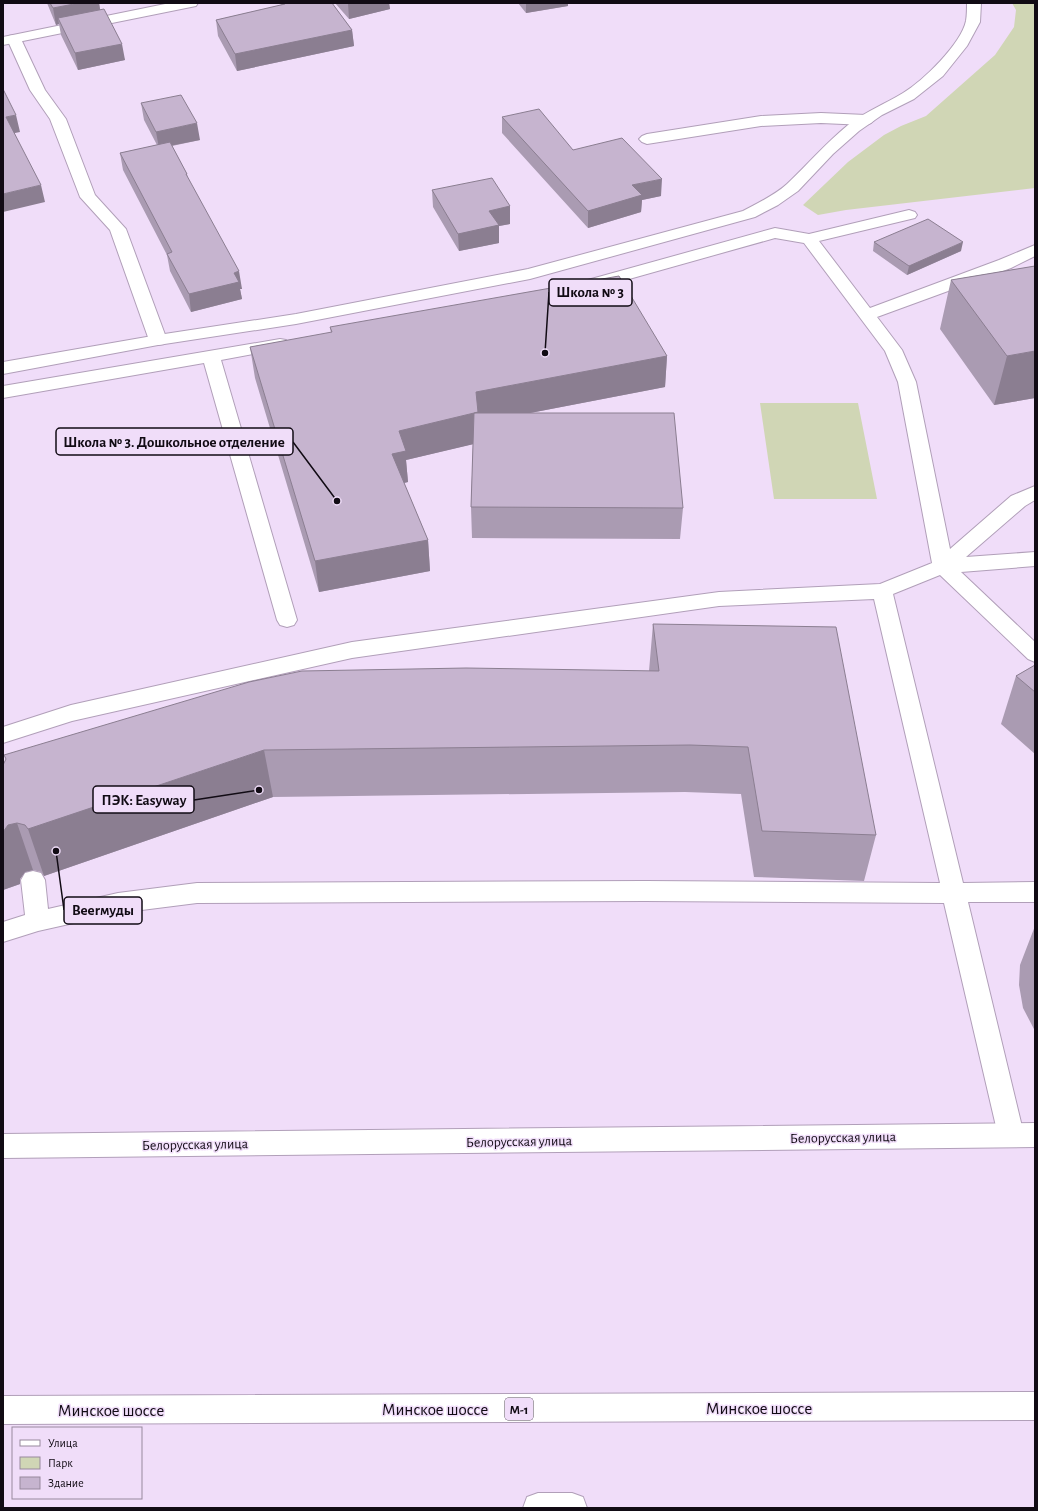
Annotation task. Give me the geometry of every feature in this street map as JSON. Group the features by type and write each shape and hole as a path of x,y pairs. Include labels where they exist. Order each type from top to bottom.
{"main road":[{"path":"158,340 118,229 88,197 58,119 38,90 8,40 191,3"},
{"path":"3,368 158,340 296,319 530,274 749,214 772,202 792,188 827,151 854,128 909,96 938,73 960,46 974,22 974,3"},
{"path":"647,139 761,121 821,118 866,120"},
{"path":"578,289 775,233 808,238 909,215"},
{"path":"808,238 868,315 893,350 907,382 943,566 1035,654"},
{"path":"868,315 1005,264 1035,250"},
{"path":"3,392 297,341"},
{"path":"211,356 287,620"},
{"path":"943,566 1018,501 1035,492"},
{"path":"3,735 71,713 352,650 719,599 882,591 943,566 1035,559"},
{"path":"882,591 952,893 1023,1135"},
{"path":"34,880 38,921"},
{"path":"3,932 38,921 118,903 197,893 645,891 952,893 1035,892"},
{"name":"Белорусская улица","path":"3,1146 1023,1135"},
{"name":"Минское шоссе","path":"3,1410 1035,1406"},
{"path":"538,1508 572,1508"}],"green space":[{"path":"1012,3 1035,3 1035,188 846,210 818,215 803,205 848,162 884,135 926,116 995,55 1014,27 1016,10"},
{"path":"760,403 858,403 877,499 774,499"}],"building":[{"path":"50,3 79,3 53,8"},
{"path":"284,3 332,3 352,30 235,54 216,20 285,4"},
{"path":"104,9 122,44 75,53 58,18"},
{"path":"3,89 16,115 6,117 41,185 3,194"},
{"path":"181,95 197,123 156,132 141,103"},
{"path":"539,109 573,150 622,138 662,179 632,185 642,195 588,211 502,117"},
{"path":"170,142 239,271 234,273 239,282 189,294 167,254 172,252 120,153"},
{"path":"492,178 510,206 489,211 499,225 458,234 432,190"},
{"path":"928,219 963,242 909,266 874,242"},
{"path":"1035,266 1035,351 1007,356 951,280"},
{"path":"619,276 667,356 476,392 478,412 399,431 406,451 392,454 428,540 315,561 250,347 332,332 330,327"},
{"path":"474,413 674,413 683,508 471,507"},
{"path":"653,624 836,627 876,835 762,831 748,747 690,745 264,750 28,829 25,825 17,823 8,825 3,832 3,765 6,759 4,755 249,682 302,671 466,668 659,671"},
{"path":"1035,665 1035,692 1016,676"}],"place":[{"name":"Школа № 3","path":"545,353"},
{"name":"Школа № 3. Дошкольное отделение","path":"337,501"},
{"name":"ПЭК: Easyway","path":"259,790"},
{"name":"Beerмуды","path":"56,851"}]}
